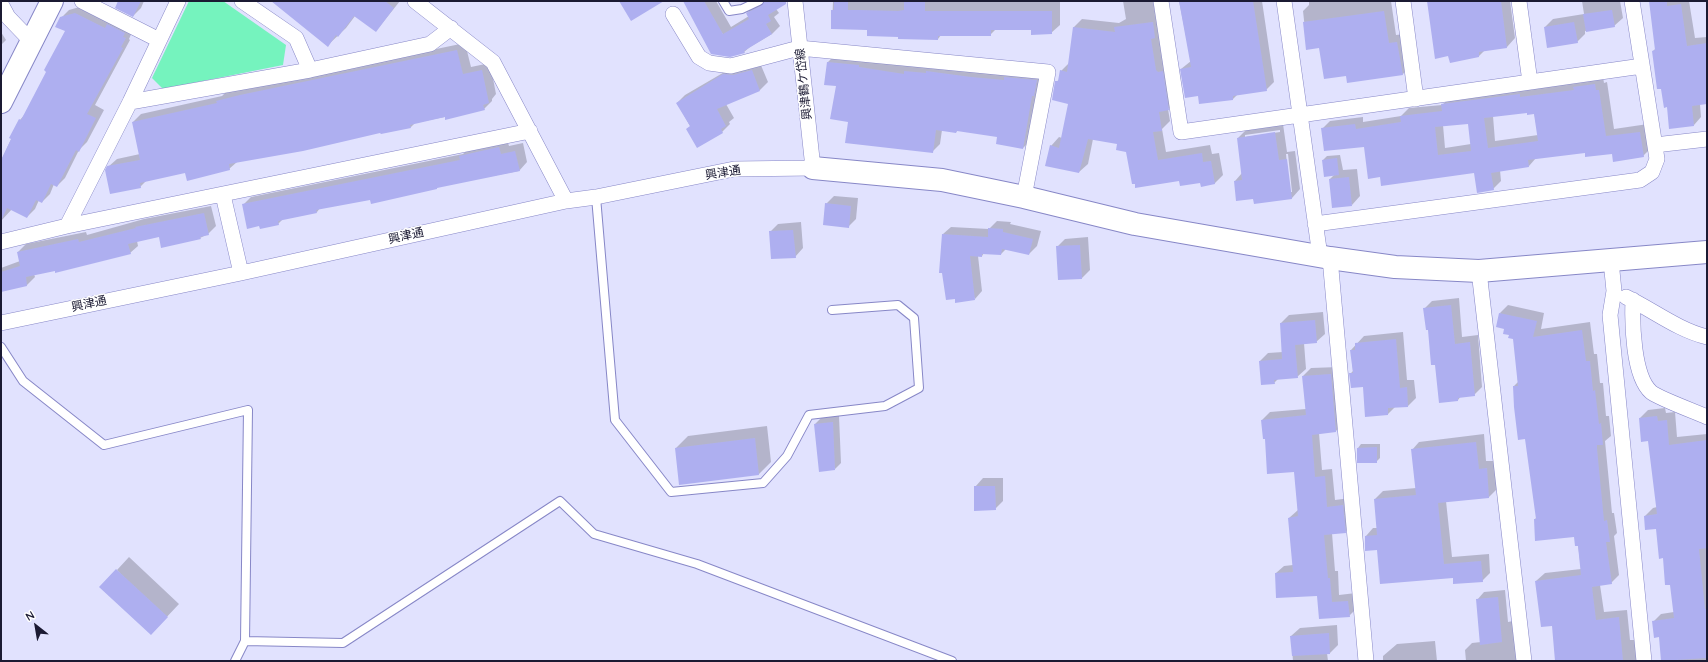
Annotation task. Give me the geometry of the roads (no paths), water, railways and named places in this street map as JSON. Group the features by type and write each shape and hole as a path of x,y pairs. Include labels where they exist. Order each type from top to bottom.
{"street":[{"path":"1,102 52,1"},
{"path":"82,1 159,40"},
{"path":"67,226 130,102 178,1"},
{"path":"242,1 296,38 310,70"},
{"path":"415,1 493,62 566,201"},
{"name":"興津鶴ケ岱線","path":"795,1 813,168"},
{"path":"1161,1 1181,132 1642,66"},
{"path":"1284,1 1315,224 1325,257 1366,661"},
{"path":"1403,1 1416,98"},
{"path":"1519,1 1530,82"},
{"path":"1315,224 1640,180 1652,172 1657,159 1632,1"},
{"path":"1,4 8,17 31,41"},
{"path":"673,14 699,58 709,64 731,66 799,48 1048,72 1024,197"},
{"path":"130,102 310,70 430,44 451,28"},
{"path":"1,242 67,226 530,131"},
{"path":"1655,145 1707,139"},
{"path":"813,168 942,180 1024,197 1135,224 1325,257 1395,267 1478,271 1707,252"},
{"name":"興津通","path":"1,322 241,273 566,201 596,197 734,169 813,168"},
{"path":"223,195 241,273"},
{"path":"1611,261 1614,291 1610,315 1644,661"},
{"path":"1478,271 1524,661"},
{"path":"1614,291 1660,316 1699,335 1707,337"},
{"path":"1633,300 1632,319 1640,375 1651,392 1707,417"}],"lane":[{"path":"722,1 729,11 742,9 759,1"},
{"path":"596,197 615,420 671,492 763,483 788,456 809,415 884,406 919,388 914,318 898,305 832,310"},
{"path":"1,347 23,381 104,445 248,410 245,641 235,661"},
{"path":"245,641 343,643 560,501 594,534 697,564 952,661"}]}
